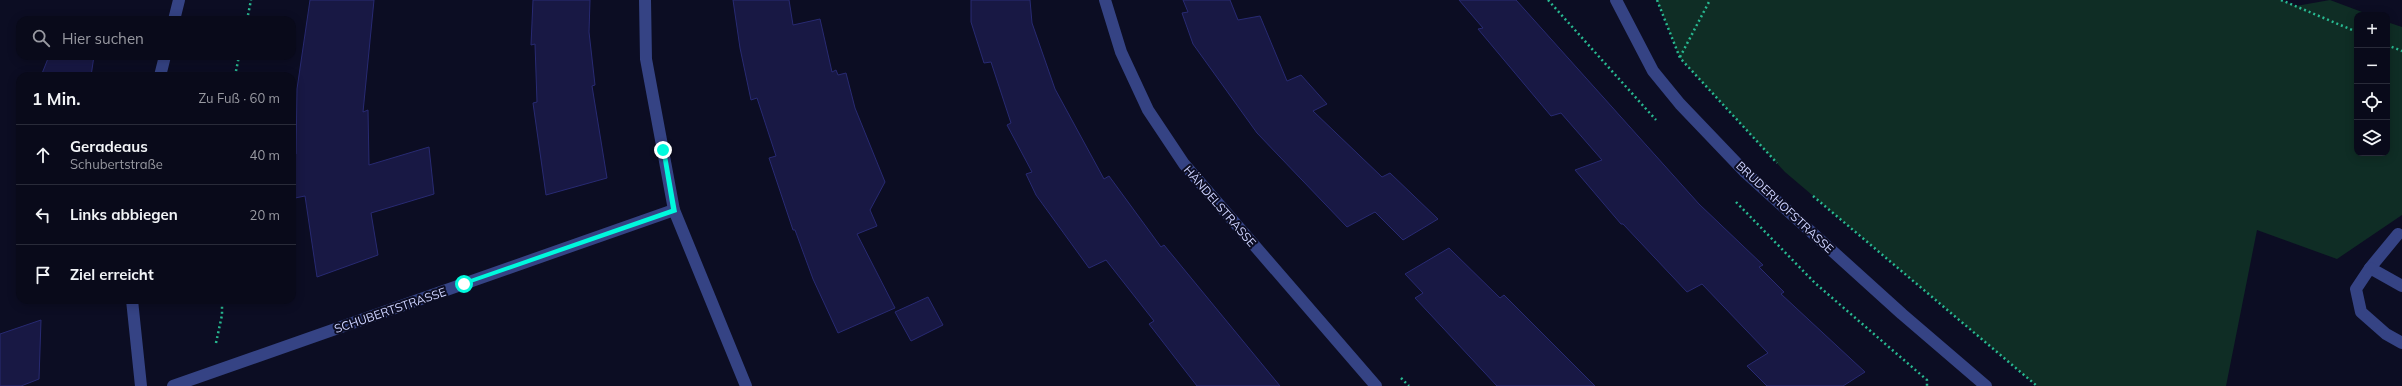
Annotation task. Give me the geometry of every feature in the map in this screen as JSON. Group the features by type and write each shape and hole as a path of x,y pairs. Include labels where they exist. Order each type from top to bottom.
{"street":[{"path":"175,16 179,0"},
{"path":"645,0 646,59 674,210 746,386"},
{"name":"HÄNDELSTRASSE","path":"1105,0 1121,52 1148,110 1184,164 1376,386"},
{"name":"BRUDERHOFSTRASSE","path":"1616,0 1653,70 1680,104 1746,172 1902,314 1986,386"},
{"path":"161,72 164,60"},
{"name":"SCHUBERTSTRASSE","path":"173,386 674,210"},
{"path":"2398,234 2370,268 2356,289 2361,312 2386,334 2402,343"},
{"path":"2370,268 2402,286"},
{"path":"132,304 141,386"}],"path":[{"path":"248,16 251,0"},
{"path":"1657,0 1680,58 1780,166"},
{"path":"1680,58 1710,0"},
{"path":"2281,0 2354,31"},
{"path":"2390,46 2402,51"},
{"path":"236,72 238,60"},
{"path":"1809,192 2037,386"}],"green space":[{"path":"1657,0 2281,0 2296,6 2330,0 2362,12 2354,12 2354,156 2390,156 2390,23 2402,27 2402,215 2337,259 2257,230 2226,386 2037,386 1785,172 1680,58"}],"building":[{"path":"310,0 374,0 363,112 368,110 369,165 429,147 434,194 371,213 378,255 317,277 305,196 296,198 297,89"},
{"path":"533,0 590,0 589,32 595,85 592,86 607,178 546,195 533,103 537,102 535,44 531,45"},
{"path":"733,0 789,0 793,25 820,19 832,72 836,70 838,75 846,73 855,108 885,182 870,210 877,226 857,234 895,308 838,333 813,279 795,230 793,230 769,158 776,156 757,98 751,100 740,48"},
{"path":"971,0 1030,0 1032,23 1055,89 1104,179 1109,176 1161,247 1164,245 1280,386 1197,386 1149,324 1154,321 1106,260 1089,268 1036,195 1026,174 1032,172 1007,125 1011,123 991,62 984,63 971,22"},
{"path":"1183,0 1230,0 1238,20 1260,16 1287,81 1301,75 1327,104 1313,111 1382,177 1390,173 1438,219 1403,240 1375,212 1347,227 1257,133 1193,44 1182,13 1188,12"},
{"path":"1459,0 1516,0 1699,204 1763,265 1759,267 1784,292 1781,294 1865,372 1843,386 1767,386 1747,366 1768,353 1702,284 1687,292 1623,224 1621,224 1575,170 1602,160 1561,113 1551,116 1478,29 1483,28"},
{"path":"47,60 93,60 92,72 43,72"},
{"path":"1449,248 1500,298 1504,295 1595,386 1497,386 1415,298 1423,293 1405,274"},
{"path":"928,297 943,325 911,341 895,312"},
{"path":"41,320 39,379 21,386 0,386 0,334"}],"route":[{"path":"464,284 674,210 663,150"}]}
